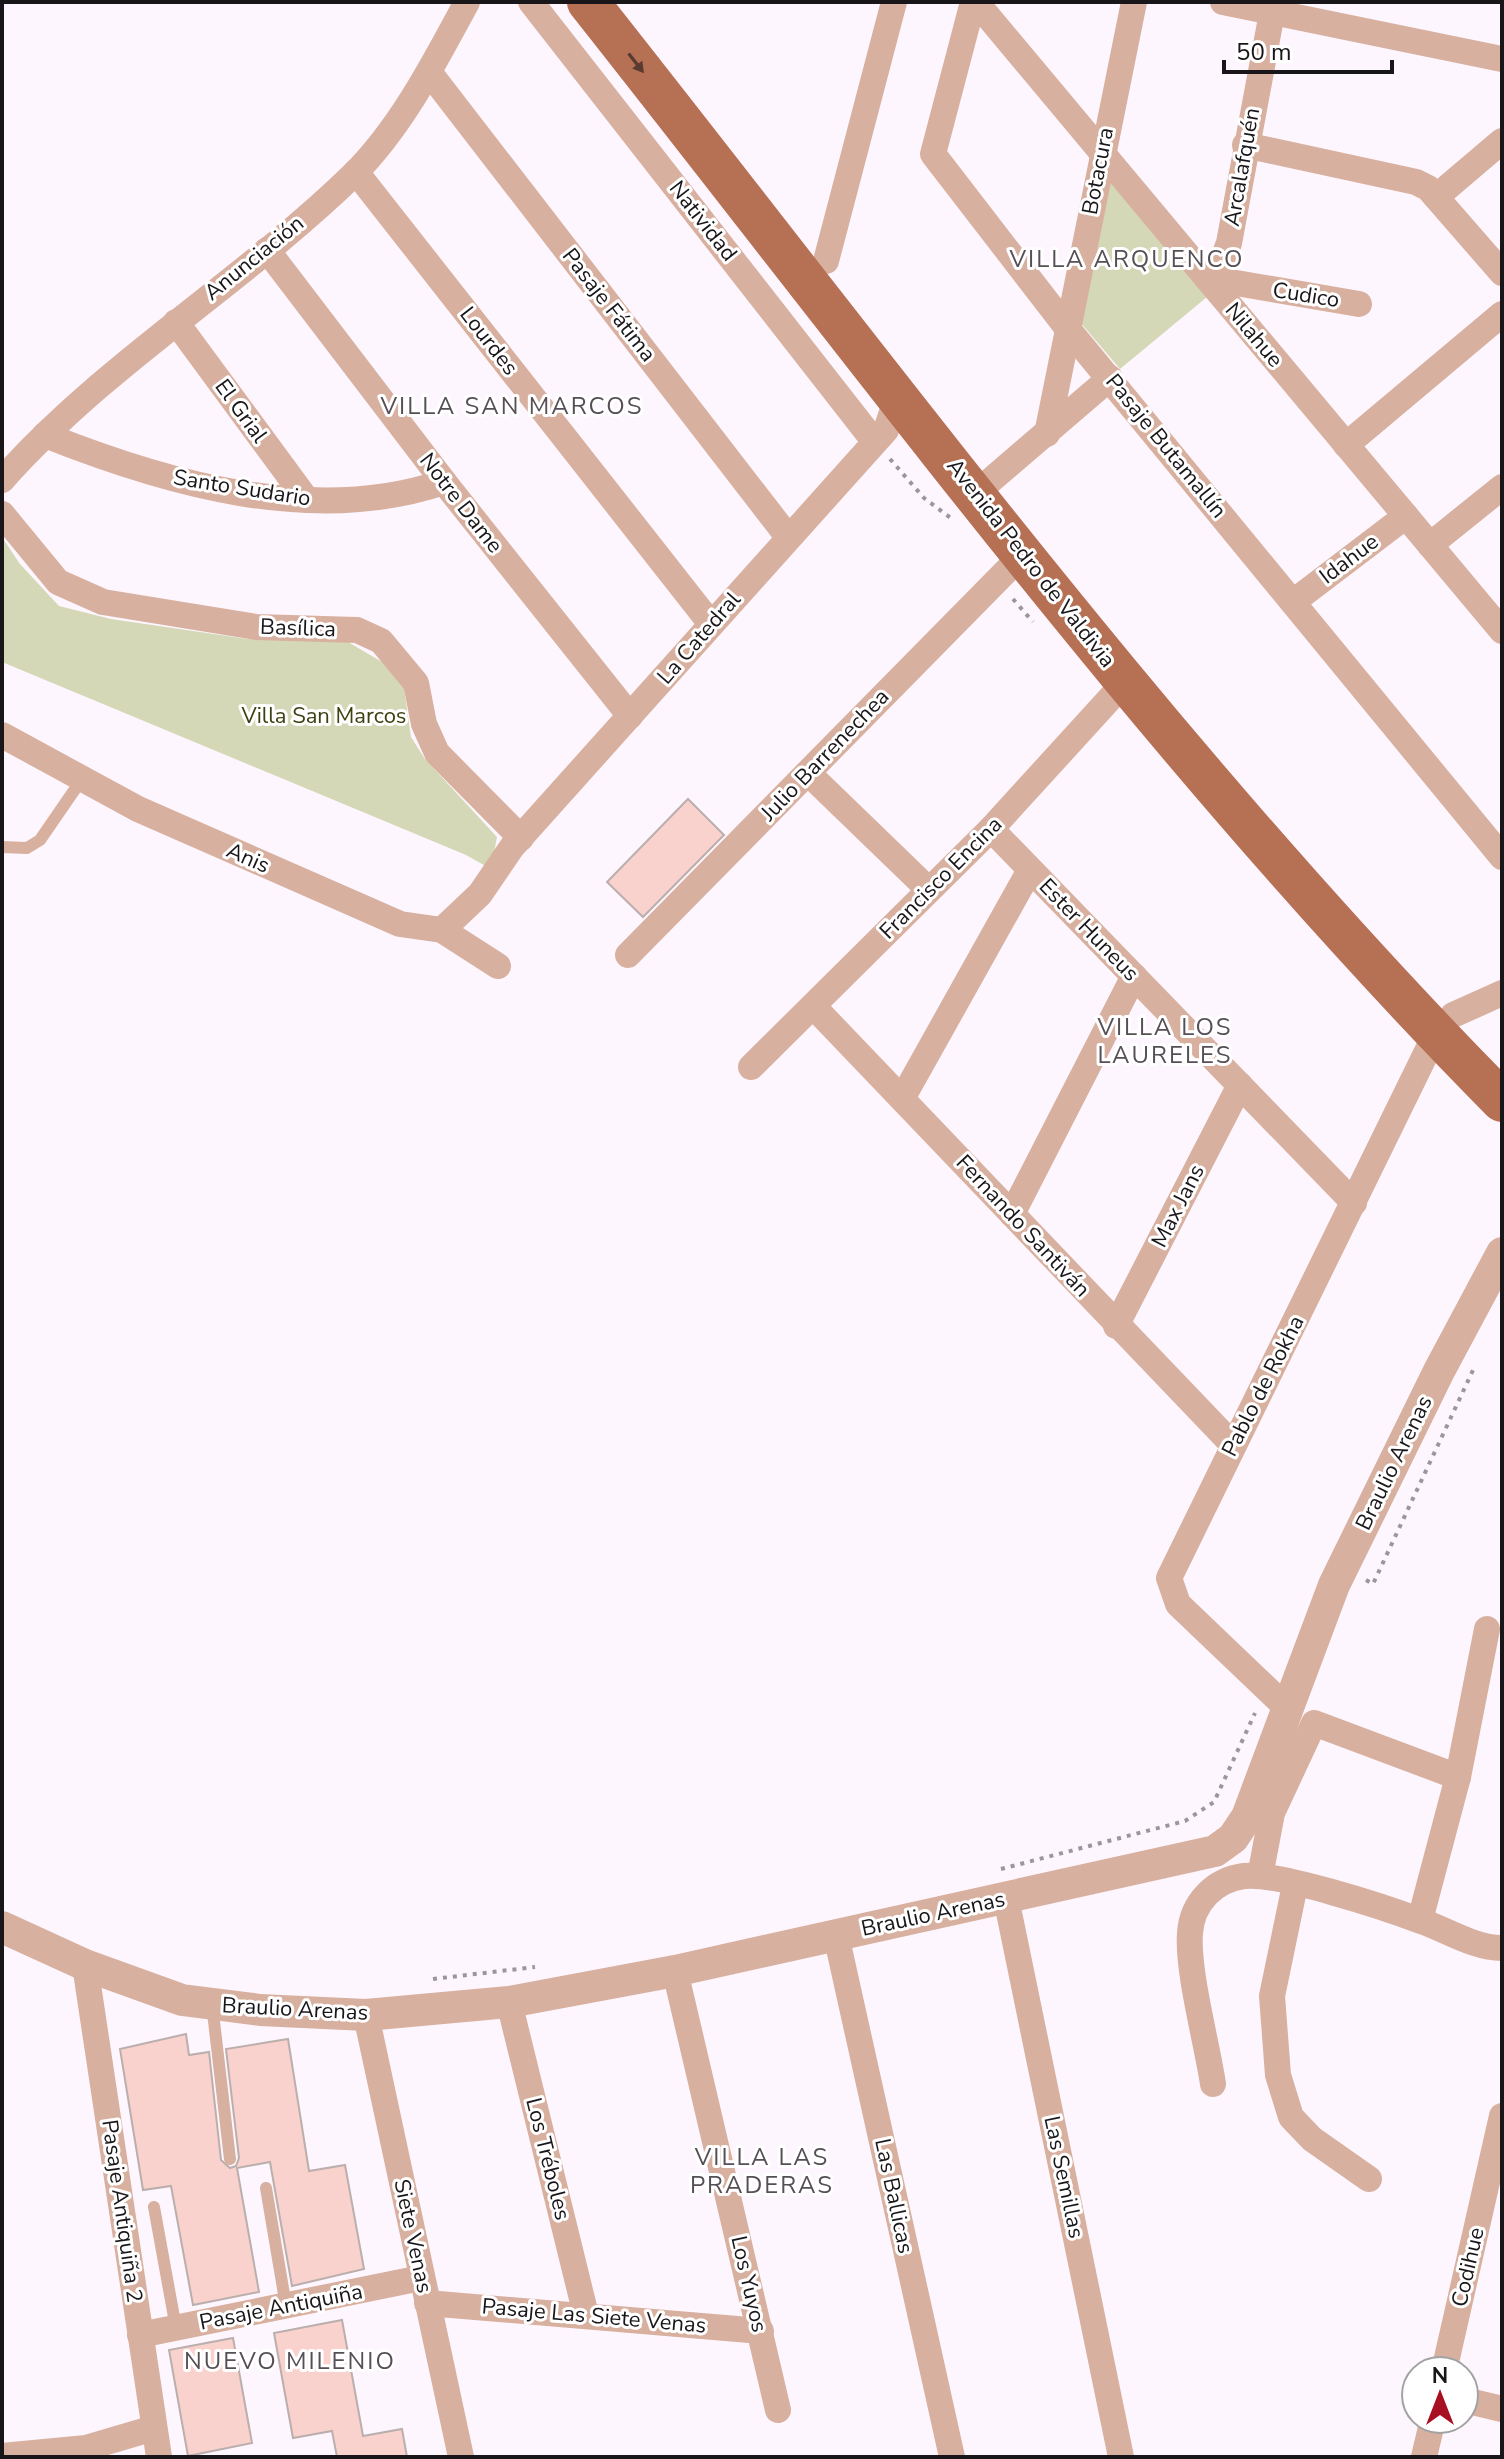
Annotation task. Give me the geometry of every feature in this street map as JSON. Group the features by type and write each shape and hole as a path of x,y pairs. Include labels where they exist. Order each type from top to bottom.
{"main road":[{"name":"Avenida Pedro de Valdivia","path":"588,2 895,422 986,486 1022,555 1125,682 1444,1024 1502,1066"},
{"name":"Avenida Pedro de Valdivia","path":"622,2 826,261 986,486 1343,899 1502,1101"}],"street":[{"name":"Anunciación","path":"2,480 63,415 267,250 356,172 429,72 467,2"},
{"name":"Natividad","path":"531,2 895,422"},
{"path":"826,261 894,2"},
{"name":"Botacura","path":"1047,434 1101,152 1134,2"},
{"path":"1223,2 1273,7 1502,59"},
{"name":"Nilahue","path":"983,6 1101,152 1502,631"},
{"name":"Pasaje Butamallín","path":"983,6 933,154 1068,329 1502,857"},
{"name":"Arcalafquén","path":"1207,278 1221,264 1229,243 1273,7"},
{"name":"Pasaje Fátima","path":"429,72 788,537"},
{"path":"1436,197 1502,141"},
{"path":"1245,145 1416,182 1436,197 1502,273"},
{"name":"Lourdes","path":"356,172 711,624"},
{"name":"Notre Dame","path":"267,250 444,482 630,716"},
{"name":"Cudico","path":"1207,278 1359,304"},
{"path":"1346,445 1502,314"},
{"name":"El Grial","path":"176,322 307,500"},
{"path":"986,486 1110,378"},
{"name":"La Catedral","path":"442,930 480,894 516,842 895,422"},
{"name":"Santo Sudario","path":"45,435 179,481 307,500 357,502 407,494 444,482"},
{"path":"1430,545 1502,487"},
{"name":"Basílica","path":"2,514 58,582 103,602 163,615 256,627 357,630 381,641 416,683 424,724 437,753 516,842"},
{"name":"Idahue","path":"1293,602 1406,516"},
{"name":"Julio Barrenechea","path":"628,955 1022,555"},
{"name":"Francisco Encina","path":"751,1067 991,829 1125,682"},
{"name":"Anis","path":"2,735 138,809 400,924 442,930 498,966"},
{"path":"808,773 928,889"},
{"name":"Ester Huneus","path":"991,829 1354,1203"},
{"path":"903,1097 1030,870"},
{"path":"1012,1214 1134,976"},
{"path":"1444,1024 1502,993"},
{"name":"Fernando Santiván","path":"814,1007 1233,1445"},
{"name":"Pablo de Rokha","path":"1276,1699 1178,1604 1170,1587 1173,1566 1444,1024"},
{"name":"Max Jans","path":"1116,1326 1240,1085"},
{"name":"Braulio Arenas","path":"2,1927 134,1985 212,2004 366,2015 509,2002 675,1971 836,1935 1001,1884 1205,1854 1224,1845 1247,1817 1276,1699 1439,1371 1502,1253"},
{"path":"1420,1920 1458,1777 1487,1629"},
{"path":"1260,1876 1272,1813 1314,1723 1458,1777"},
{"path":"1213,2084 1192,1964 1192,1921 1195,1908 1208,1892 1242,1876 1260,1876 1420,1920 1495,1948"},
{"name":"Las Semillas","path":"1001,1884 1121,2457"},
{"path":"1295,1885 1272,1996 1278,2075 1291,2117 1312,2139 1369,2179"},
{"name":"Las Ballicas","path":"836,1935 952,2457"},
{"name":"Pasaje Antiquiña 2","path":"85,1965 159,2457"},
{"name":"Los Yuyos","path":"675,1971 778,2410"},
{"name":"Los Tréboles","path":"509,2002 586,2315"},
{"name":"Siete Venas","path":"366,2015 461,2457"},
{"name":"Codihue","path":"1448,2355 1502,2116"},
{"name":"Pasaje Antiquiña","path":"140,2335 286,2306 424,2290"},
{"name":"Pasaje Las Siete Venas","path":"424,2290 586,2315 761,2331"},
{"path":"1480,2404 1502,2409"},
{"path":"2,2456 74,2453 154,2428"},
{"path":"1424,2457 1429,2435"}],"lane":[{"path":"2,847 27,848 40,840 82,779"},
{"path":"212,2004 230,2159"},
{"path":"266,2188 286,2306"},
{"path":"154,2207 176,2328"}],"path":[{"path":"1344,1566 1373,1584 1476,1363"},
{"path":"1001,1884 1185,1821 1214,1802 1276,1699"},
{"path":"418,1981 543,1966"}],"green space":[{"path":"1106,177 1207,297 1120,369 1080,322"},
{"name":"Villa San Marcos","path":"2,537 20,564 59,606 111,619 248,639 348,642 384,663 404,688 411,737 425,759 497,837 491,869 466,855 2,662"}],"building":[{"path":"688,799 724,835 643,917 607,882"},
{"path":"186,2034 189,2055 209,2052 221,2160 230,2168 236,2166 239,2158 226,2049 288,2039 309,2171 345,2165 364,2269 292,2286 270,2162 237,2168 259,2292 193,2305 171,2186 143,2190 120,2049"},
{"path":"342,2320 363,2436 402,2429 407,2457 337,2457 332,2431 293,2438 274,2333"},
{"path":"233,2338 252,2443 188,2456 169,2350"}],"district":[{"name":"VILLA ARQUENCO","path":"1127,259"},
{"name":"VILLA SAN MARCOS","path":"512,406"},
{"name":"VILLA LOS LAURELES","path":"1165,1041"},
{"name":"VILLA LAS PRADERAS","path":"762,2171"},
{"name":"NUEVO MILENIO","path":"290,2361"}]}
